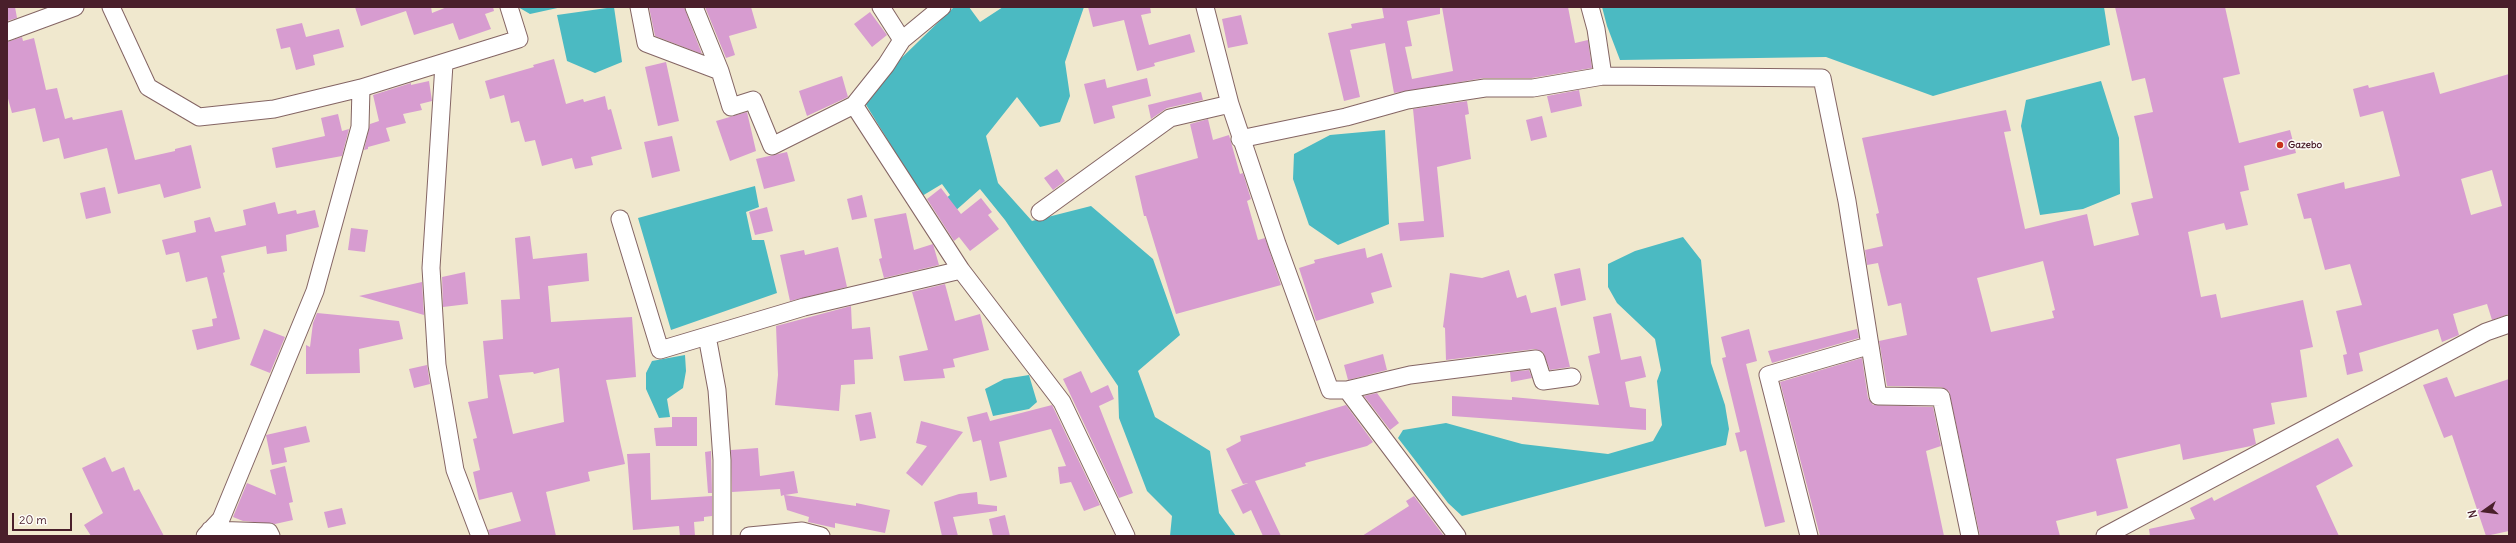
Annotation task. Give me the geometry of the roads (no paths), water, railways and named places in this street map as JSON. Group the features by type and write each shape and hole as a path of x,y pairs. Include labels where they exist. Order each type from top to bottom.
{"street":[{"path":"7,32 75,7"},
{"path":"111,7 148,87 198,116 274,109 361,88 444,64 519,39 509,7"},
{"path":"638,7 646,43 720,71"},
{"path":"694,7 720,71 731,107 753,100 772,146 854,105 886,66 902,40 942,7"},
{"path":"881,7 902,40"},
{"path":"1205,7 1240,139 1330,390 1347,390 1410,375 1536,359 1543,381 1572,377"},
{"path":"1590,7 1596,28 1603,76"},
{"path":"444,64 431,268 437,365 455,470 480,536"},
{"path":"1240,139 1346,117 1431,94 1484,88 1533,88 1603,76 1822,78 1847,201 1868,346 1878,396 1941,397 1970,536"},
{"path":"207,533 221,519 315,291 360,127 361,88"},
{"path":"1040,212 1170,118 1230,104"},
{"path":"854,105 962,270 1062,402 1126,536"},
{"path":"620,219 660,350 804,307 962,270"},
{"path":"2105,536 2486,332 2509,324"},
{"path":"707,336 717,390 722,460 722,536"},
{"path":"1809,536 1768,375 1868,346"},
{"path":"1347,390 1457,536"},
{"path":"758,535 802,531 821,536"},
{"path":"207,533 270,532 271,536"}],"water":[{"path":"518,7 562,7 530,14"},
{"path":"614,7 622,62 595,73 567,61 557,15"},
{"path":"954,7 969,7 980,22 1003,7 1084,7 1065,62 1070,96 1060,122 1040,127 1017,97 986,136 998,183 1032,221 1091,206 1153,259 1180,335 1138,371 1155,417 1210,451 1219,513 1236,536 1170,536 1172,516 1147,491 1119,418 1118,386 1005,220 980,189 954,212 945,199 950,195 942,184 922,196 865,103 886,73"},
{"path":"1602,7 2104,7 2110,45 1933,96 1826,57 1620,60 1607,26"},
{"path":"2101,81 2119,138 2120,194 2083,209 2040,215 2021,126 2026,100"},
{"path":"1385,130 1389,224 1338,245 1309,225 1293,179 1294,154 1330,135"},
{"path":"755,186 759,207 746,212 752,240 764,240 777,293 671,330 638,218"},
{"path":"1683,237 1701,260 1711,363 1725,405 1729,429 1726,445 1462,516 1448,503 1398,438 1403,430 1446,423 1522,444 1608,454 1653,441 1662,425 1657,381 1661,370 1655,339 1617,303 1608,287 1608,264 1635,251"},
{"path":"685,355 686,371 683,388 667,399 670,417 659,418 646,389 646,373 652,361"},
{"path":"1029,375 1037,402 1029,409 993,416 985,389 1004,379"}],"place":[{"name":"Gazebo","path":"2280,145"}]}
